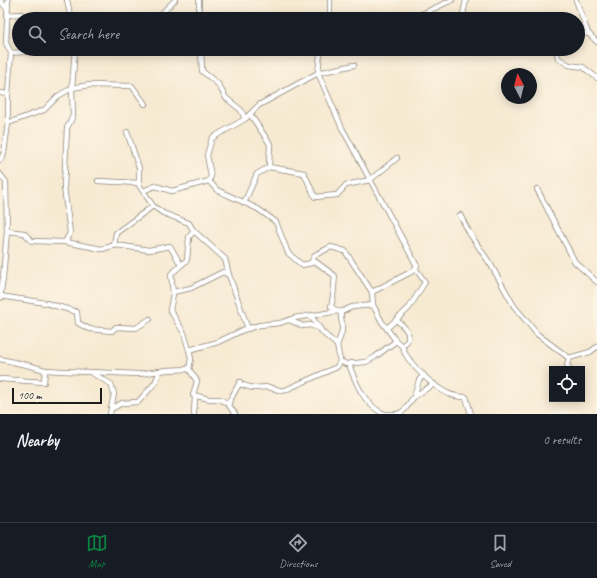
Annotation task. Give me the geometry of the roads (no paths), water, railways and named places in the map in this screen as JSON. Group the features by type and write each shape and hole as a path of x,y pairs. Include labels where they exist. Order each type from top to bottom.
{"street":[{"path":"0,0 7,9"},
{"path":"0,160 4,153 8,122 8,94 12,53 6,43 8,0"},
{"path":"66,0 69,12"},
{"path":"163,12 175,0"},
{"path":"198,12 199,0"},
{"path":"330,0 330,12"},
{"path":"426,12 452,0"},
{"path":"463,12 466,0"},
{"path":"576,0 580,12"},
{"path":"7,15 12,15"},
{"path":"585,25 588,33 597,41"},
{"path":"65,242 70,233 64,187 67,128 73,116 72,88 74,56"},
{"path":"201,56 202,71 218,84 226,98 241,110 246,118"},
{"path":"320,56 318,73 342,128 417,266 413,271 372,292"},
{"path":"558,56 558,58 569,65 583,67 597,78"},
{"path":"143,191 155,186 172,191 208,181 211,176 207,154 212,138 246,118 258,105 318,73 354,65"},
{"path":"8,122 44,110 58,96 72,88 89,85 132,86 145,104"},
{"path":"0,93 8,94"},
{"path":"250,114 270,144 269,167"},
{"path":"127,132 139,168 139,185 153,206 163,213 189,224 194,231 225,259 248,329"},
{"path":"244,203 257,174 269,167 304,173 315,197 337,195 346,185 370,180 397,158"},
{"path":"0,174 6,182 7,231 0,297 46,303 77,312 78,323 89,329 112,331 116,327 136,328 150,319"},
{"path":"98,181 139,183"},
{"path":"208,181 217,190 258,209 276,222 288,253 302,264 316,262 335,276 331,307 339,311"},
{"path":"0,188 6,189"},
{"path":"538,189 575,262 597,282"},
{"path":"114,246 116,233 153,206"},
{"path":"460,215 514,306 537,334 569,358"},
{"path":"7,231 24,233 32,241 65,242 102,249 114,246 149,250 170,246 182,265"},
{"path":"194,231 189,237 187,260 171,274 173,292 170,310 184,333 191,359 189,369 197,381 193,395 195,396 194,414"},
{"path":"311,263 315,255 331,247 345,251 372,292 373,305 396,341 402,346 405,354 416,368 434,384 447,393 466,398 471,414"},
{"path":"387,328 409,308 425,282 415,268"},
{"path":"173,292 191,288 223,272 229,275"},
{"path":"189,350 218,342 260,325 280,323 294,318 373,305"},
{"path":"228,404 239,383 253,388 268,387 283,390 337,367 340,361 337,345 342,330 342,322 339,311"},
{"path":"311,316 323,333 337,345"},
{"path":"289,320 303,326 319,328"},
{"path":"396,320 406,330 408,338 402,346"},
{"path":"340,361 346,364 366,362 396,341"},
{"path":"569,358 590,352 597,347"},
{"path":"568,366 569,358"},
{"path":"0,360 45,370 91,373 139,374 189,369"},
{"path":"351,363 350,367 354,379 362,394 372,406 383,414 394,414"},
{"path":"0,379 44,382 45,370"},
{"path":"110,412 122,403 138,402 155,383 160,371"},
{"path":"91,373 111,384 114,394 110,412"},
{"path":"414,397 419,380 424,375"},
{"path":"397,414 400,414 407,408 414,397 434,384"},
{"path":"195,396 209,399 220,399 228,404 235,414"}]}
